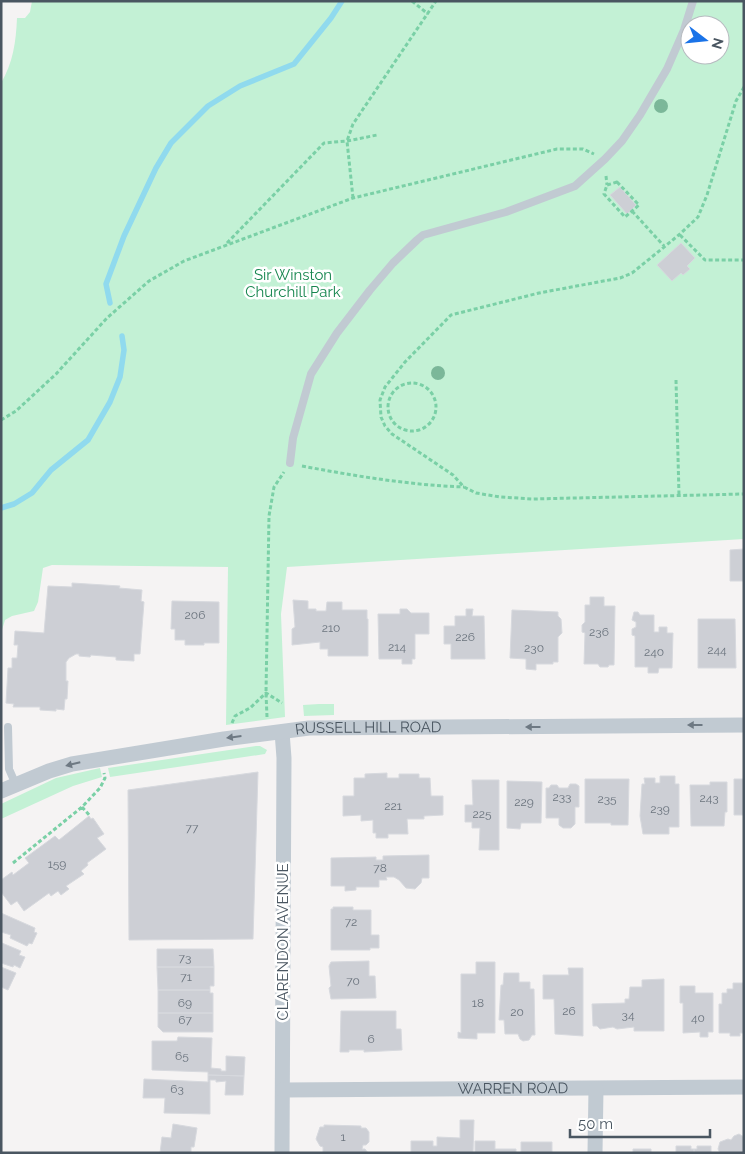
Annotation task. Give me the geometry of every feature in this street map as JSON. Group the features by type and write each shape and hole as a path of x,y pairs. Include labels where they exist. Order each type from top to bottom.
{"street":[{"name":"RUSSELL HILL ROAD","path":"1,791 72,764 101,758 308,728 744,725"},
{"name":"CLARENDON AVENUE","path":"282,732 284,758 282,1153"},
{"name":"WARREN ROAD","path":"283,1090 744,1088"},
{"path":"595,1153 596,1089"}],"lane":[{"path":"290,462 293,438 311,374 342,326 392,264 416,240 427,234 506,212 575,186 622,141 636,121 667,69 684,30 693,1"},
{"path":"8,726 9,769 16,785"}],"path":[{"path":"412,1 428,14"},
{"path":"353,198 347,141 358,117 436,1"},
{"path":"744,87 736,101 707,195 698,217 680,234 632,272 620,278 540,293 451,315 405,362 385,387 380,400 381,417 385,426 392,434 453,475 464,487 476,493 533,499 744,494"},
{"path":"225,245 324,143 378,135"},
{"path":"1,420 16,411 56,374 107,318 149,281 184,261 225,245 353,198 557,149 583,149 605,159 607,185 604,194 625,217 639,205 618,182 607,185"},
{"path":"632,211 664,246"},
{"path":"680,234 705,260 744,260"},
{"path":"676,380 679,495"},
{"path":"412,383 426,388 436,408 434,416 423,428 407,431 393,422 388,408 389,400 398,388 412,383"},
{"path":"380,408 388,408"},
{"path":"267,718 269,516 274,487 290,462 347,475 434,486 464,487"},
{"path":"266,693 282,703"},
{"path":"224,739 235,716 250,708 266,693"},
{"path":"13,863 82,808 100,788 105,778 101,758"},
{"path":"82,808 90,816"}],"green space":[{"name":"Sir Winston Churchill Park","path":"32,1 744,1 744,539 287,567 281,614 285,717 226,725 228,567 52,565 43,568 38,602 34,611 12,616 5,620 1,633 1,83 13,52 17,18 25,18 30,12"},
{"path":"334,704 334,715 304,716 303,705"},
{"path":"256,746 267,750 265,754 110,777 108,768"},
{"path":"100,768 102,777 73,786 1,819 1,804 56,778"}],"building":[{"path":"620,187 636,205 627,214 610,195"},
{"path":"681,243 695,258 687,266 690,269 683,275 681,273 672,281 657,265"},
{"path":"744,549 744,581 730,581 730,550"},
{"path":"72,583 120,586 119,588 142,590 141,601 144,602 140,654 134,654 134,661 116,660 116,657 91,655 90,657 76,654 66,662 66,681 68,681 64,710 40,710 40,707 13,707 14,704 6,703 8,668 12,668 12,658 17,658 18,645 14,645 15,631 44,633 48,586 72,587"},
{"path":"590,597 604,597 604,606 615,606 614,665 609,665 608,667 600,667 598,664 584,664 585,633 582,632 582,625 585,622 585,605 590,605"},
{"path":"293,600 308,601 308,609 316,609 316,611 326,611 327,602 342,602 342,610 367,610 368,656 328,656 328,649 320,649 320,642 292,645 292,629 295,627"},
{"path":"172,601 219,602 219,643 185,645 185,640 175,640 175,629 171,629"},
{"path":"400,609 407,609 411,613 429,613 429,634 415,634 415,659 412,659 412,664 402,664 402,659 379,659 378,614 400,614"},
{"path":"466,609 473,609 472,616 484,616 485,659 451,659 451,644 444,644 444,626 455,626 455,616 466,616"},
{"path":"512,610 558,612 558,616 561,619 562,633 558,637 558,662 553,662 553,664 536,664 536,670 526,669 526,659 510,658"},
{"path":"634,612 638,612 640,615 654,615 654,632 659,632 659,627 667,627 667,633 673,633 672,668 659,668 658,673 648,673 648,667 635,667 635,636 632,635 632,629 636,627 636,622 632,620"},
{"path":"698,619 735,619 736,668 698,668"},
{"path":"258,772 253,939 129,940 128,790"},
{"path":"387,773 387,778 399,778 399,774 419,774 419,778 430,778 431,796 443,796 443,815 424,816 424,819 407,819 408,834 388,834 388,838 376,838 376,833 373,833 373,820 361,821 361,815 343,816 343,796 354,796 354,778 365,778 365,774"},
{"path":"660,776 675,776 675,784 679,784 679,827 669,827 669,834 643,834 640,816 642,784 645,784 644,778 655,778 655,783 660,783"},
{"path":"585,779 629,779 628,825 585,823"},
{"path":"734,779 744,779 744,815 734,815"},
{"path":"472,780 499,780 499,850 479,850 480,828 472,828 472,822 465,822 465,805 473,805"},
{"path":"507,781 542,782 541,823 521,823 520,829 507,828"},
{"path":"710,782 727,782 727,812 725,812 724,826 691,826 690,785 710,785"},
{"path":"570,784 579,786 579,807 575,807 575,824 571,828 563,828 559,825 559,818 546,818 546,788 549,788 551,785 557,785 559,788 568,788"},
{"path":"89,816 91,819 93,818 104,834 97,838 106,849 87,863 88,865 81,871 84,874 66,886 69,889 61,895 58,891 51,896 49,893 24,911 17,901 11,905 1,892 1,880 12,872 13,875 29,863 25,858 55,836 59,840"},
{"path":"429,855 429,878 422,878 421,883 415,889 406,888 394,877 386,877 387,880 379,880 379,887 356,887 356,890 345,891 345,886 331,886 331,858 376,857 376,860 383,860 383,856"},
{"path":"333,907 353,907 353,910 371,910 371,935 379,935 379,948 370,948 370,950 331,950 331,909"},
{"path":"1,913 35,928 34,932 37,933 32,944 29,943 27,946 10,938 11,935 1,932"},
{"path":"2,943 21,951 19,955 25,957 20,968 1,963"},
{"path":"157,949 213,949 214,967 157,967"},
{"path":"369,961 369,976 375,976 376,998 331,999 329,966 331,962"},
{"path":"476,962 495,962 495,1033 477,1033 477,1039 458,1038 458,1032 461,1033 461,974 476,974"},
{"path":"1,967 16,973 8,990 1,987"},
{"path":"157,967 214,967 214,986 210,986 210,990 158,990"},
{"path":"568,968 583,968 583,1036 555,1034 554,999 543,999 543,975 569,975"},
{"path":"504,973 519,973 519,982 530,982 530,989 534,989 535,1035 532,1035 529,1040 523,1041 518,1034 505,1034 504,1020 499,1020 501,985 503,985"},
{"path":"664,979 664,1031 634,1031 634,1027 600,1029 597,1026 593,1026 592,1004 625,1003 625,999 629,999 630,987 642,987 642,980"},
{"path":"733,983 744,983 744,1033 740,1033 740,1036 730,1036 730,1033 719,1033 719,1004 722,1004 722,993 727,993 727,989 733,989"},
{"path":"680,986 695,986 695,993 713,993 713,1032 708,1032 708,1037 700,1037 700,1032 683,1033 683,1003 680,1003"},
{"path":"158,990 210,990 210,993 213,993 213,1013 158,1013"},
{"path":"341,1011 396,1011 396,1029 401,1029 402,1050 364,1052 364,1050 349,1050 349,1052 340,1052"},
{"path":"158,1013 213,1013 213,1032 163,1032 158,1027"},
{"path":"178,1037 212,1038 211,1068 221,1069 221,1071 226,1071 226,1056 245,1057 244,1076 208,1075 208,1072 152,1070 152,1041 177,1041"},
{"path":"208,1075 244,1076 243,1095 225,1095 226,1081 216,1082 216,1080 210,1080 210,1114 164,1113 165,1098 143,1098 144,1079 208,1082"},
{"path":"460,1120 474,1120 473,1153 411,1153 411,1141 433,1141 433,1146 437,1146 437,1137 460,1138"},
{"path":"173,1124 197,1128 194,1147 191,1147 191,1153 160,1153 162,1137 171,1138"},
{"path":"324,1125 361,1126 361,1128 366,1128 369,1132 369,1142 363,1145 362,1149 365,1149 368,1153 323,1153 323,1147 320,1146 316,1139 320,1127 324,1127"},
{"path":"739,1134 744,1137 744,1153 720,1153 718,1149 720,1142 728,1139 731,1140"},
{"path":"475,1141 495,1141 495,1149 516,1149 516,1153 475,1153"},
{"path":"521,1142 552,1142 552,1153 521,1153"},
{"path":"676,1146 691,1146 691,1149 694,1149 694,1153 676,1153"},
{"path":"697,1146 711,1146 711,1153 694,1153 694,1149 697,1149"},
{"path":"633,1149 651,1149 651,1153 633,1153"}],"waterway":[{"path":"110,303 106,284 124,236 156,168 171,143 208,106 240,86 294,64 331,18 342,1"},
{"path":"1,508 14,504 32,493 51,470 88,440 110,402 120,377 124,350 122,336"}]}
